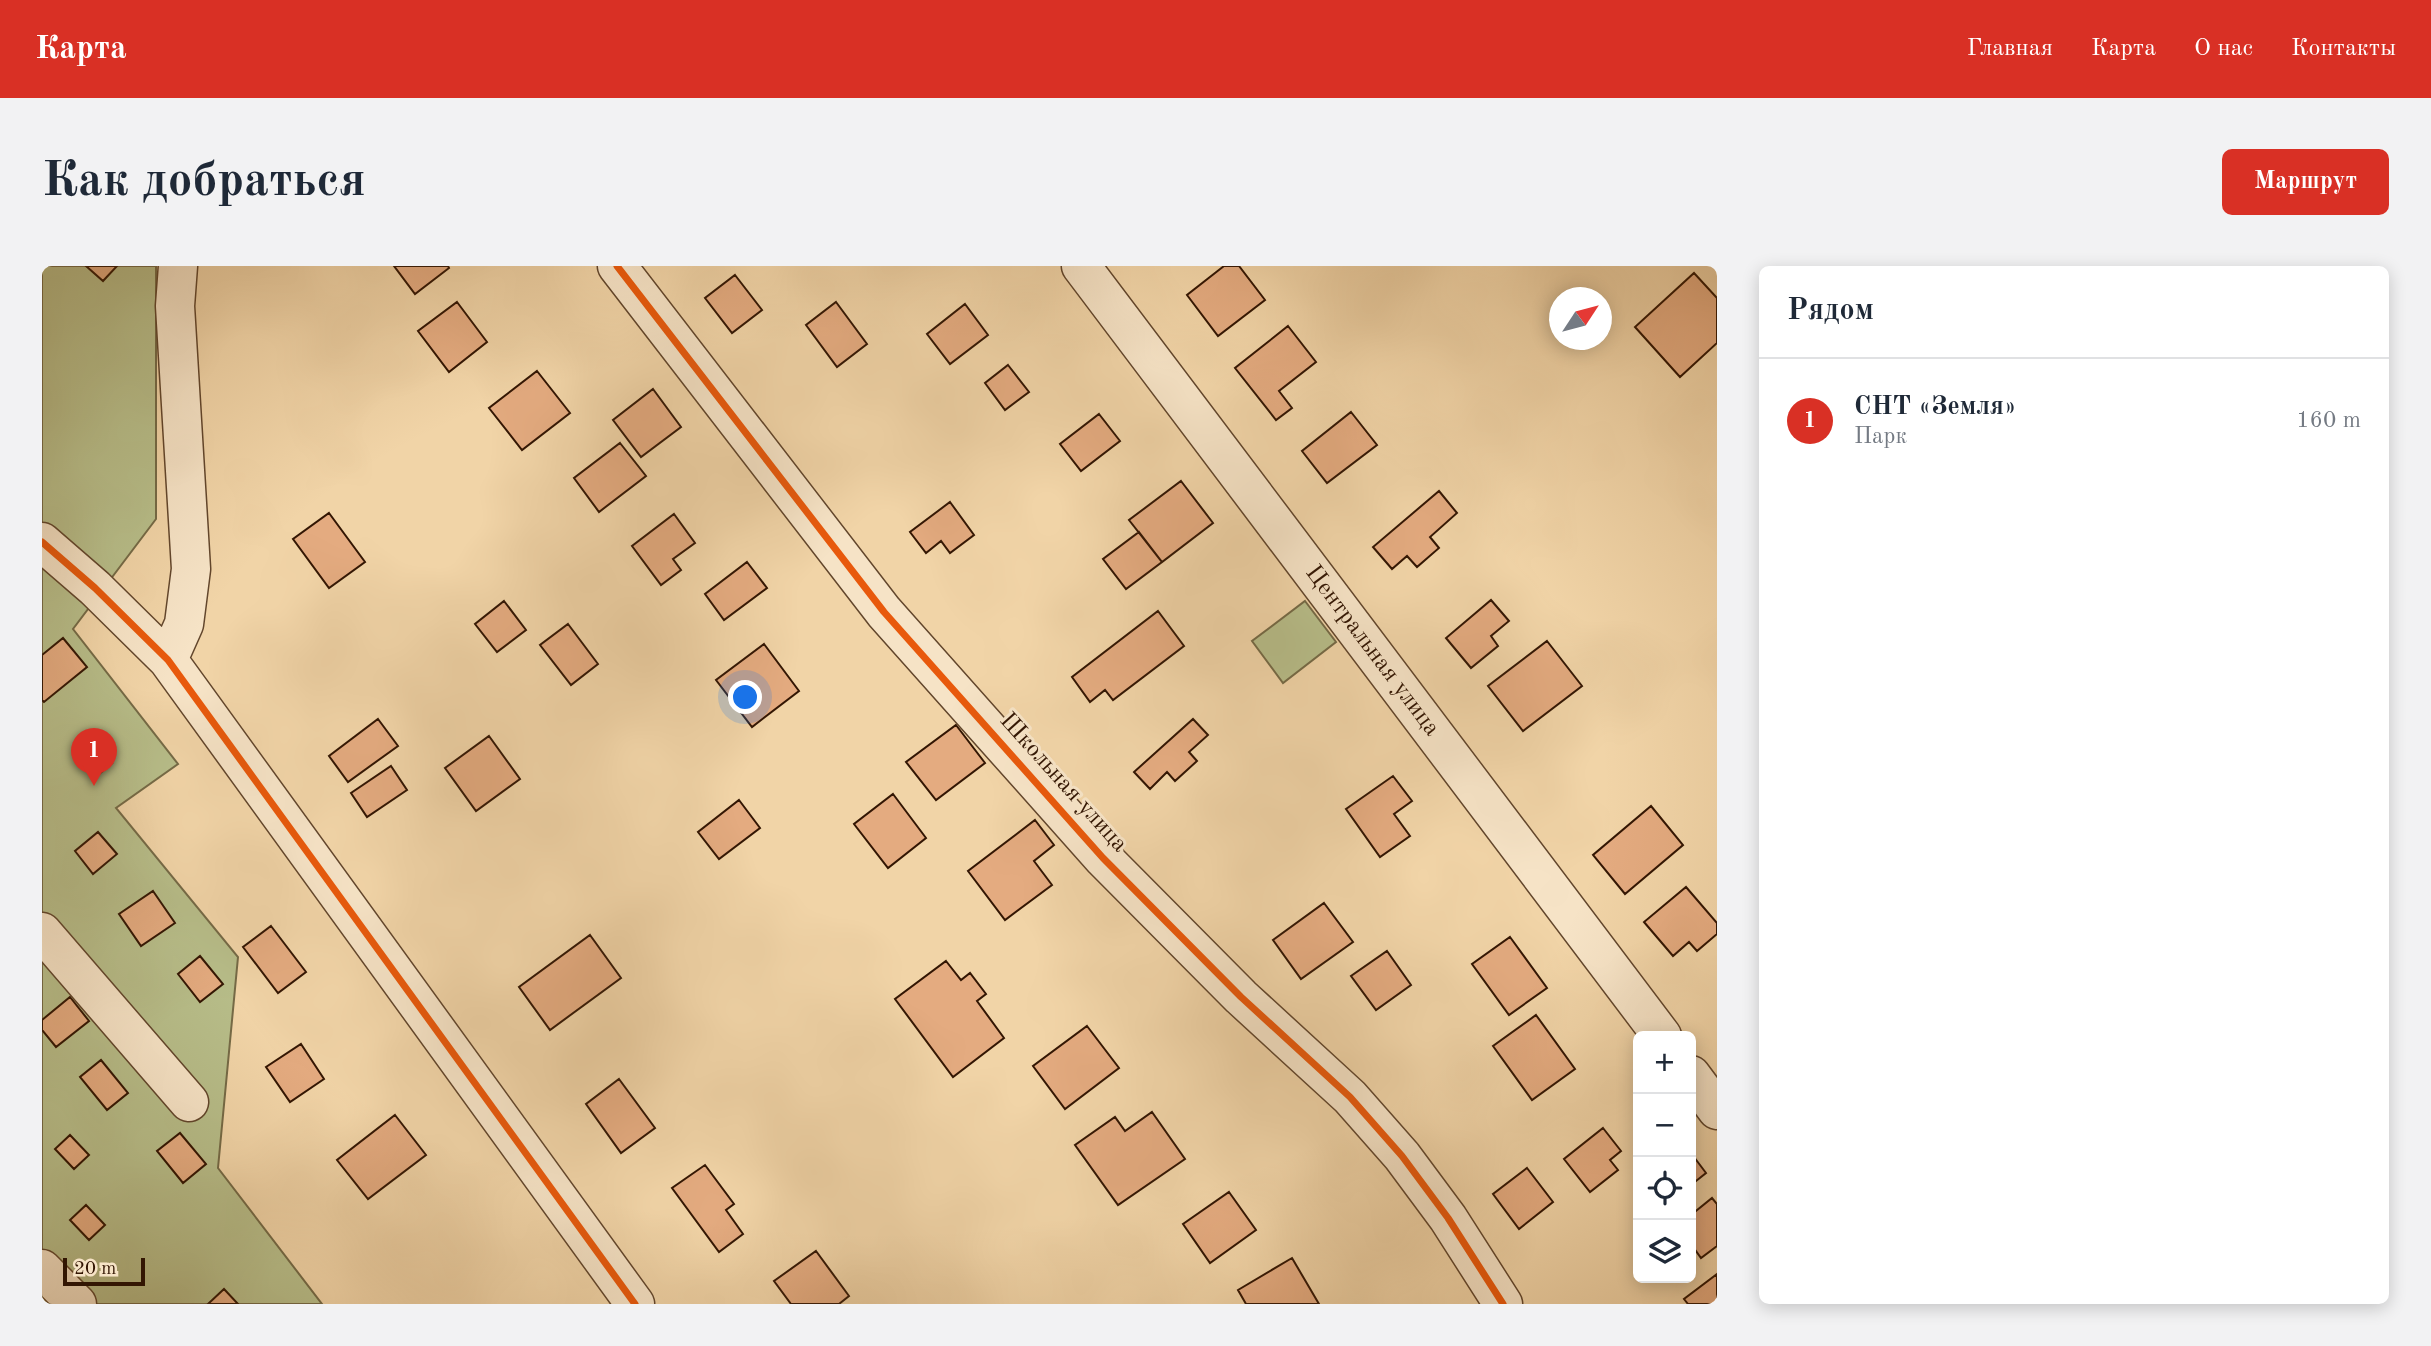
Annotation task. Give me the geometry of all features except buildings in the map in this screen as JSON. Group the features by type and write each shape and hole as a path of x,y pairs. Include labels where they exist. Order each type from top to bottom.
{"street":[{"path":"168,660 184,624 191,569 174,306 178,266"},
{"name":"Школьная улица","path":"617,266 884,612 1104,858 1241,997 1350,1097 1410,1167 1448,1218 1503,1304"},
{"name":"Центральная улица","path":"1081,266 1658,1031"},
{"path":"42,542 95,588 168,660 635,1304"},
{"path":"42,932 189,1102"},
{"path":"1696,1082 1717,1110"},
{"path":"42,1269 77,1304"}],"green space":[{"path":"42,266 156,266 156,519 73,629 178,764 116,808 238,957 218,1168 322,1304 42,1304"},
{"path":"1305,601 1336,642 1283,683 1252,641"}],"cycle path":[{"path":"617,266 884,612 1103,858 1241,997 1350,1097 1402,1156 1448,1218 1503,1304"},
{"path":"42,542 95,588 168,660 635,1304"}],"place":[{"name":"СНТ «Земля»","path":"94,786"}]}
